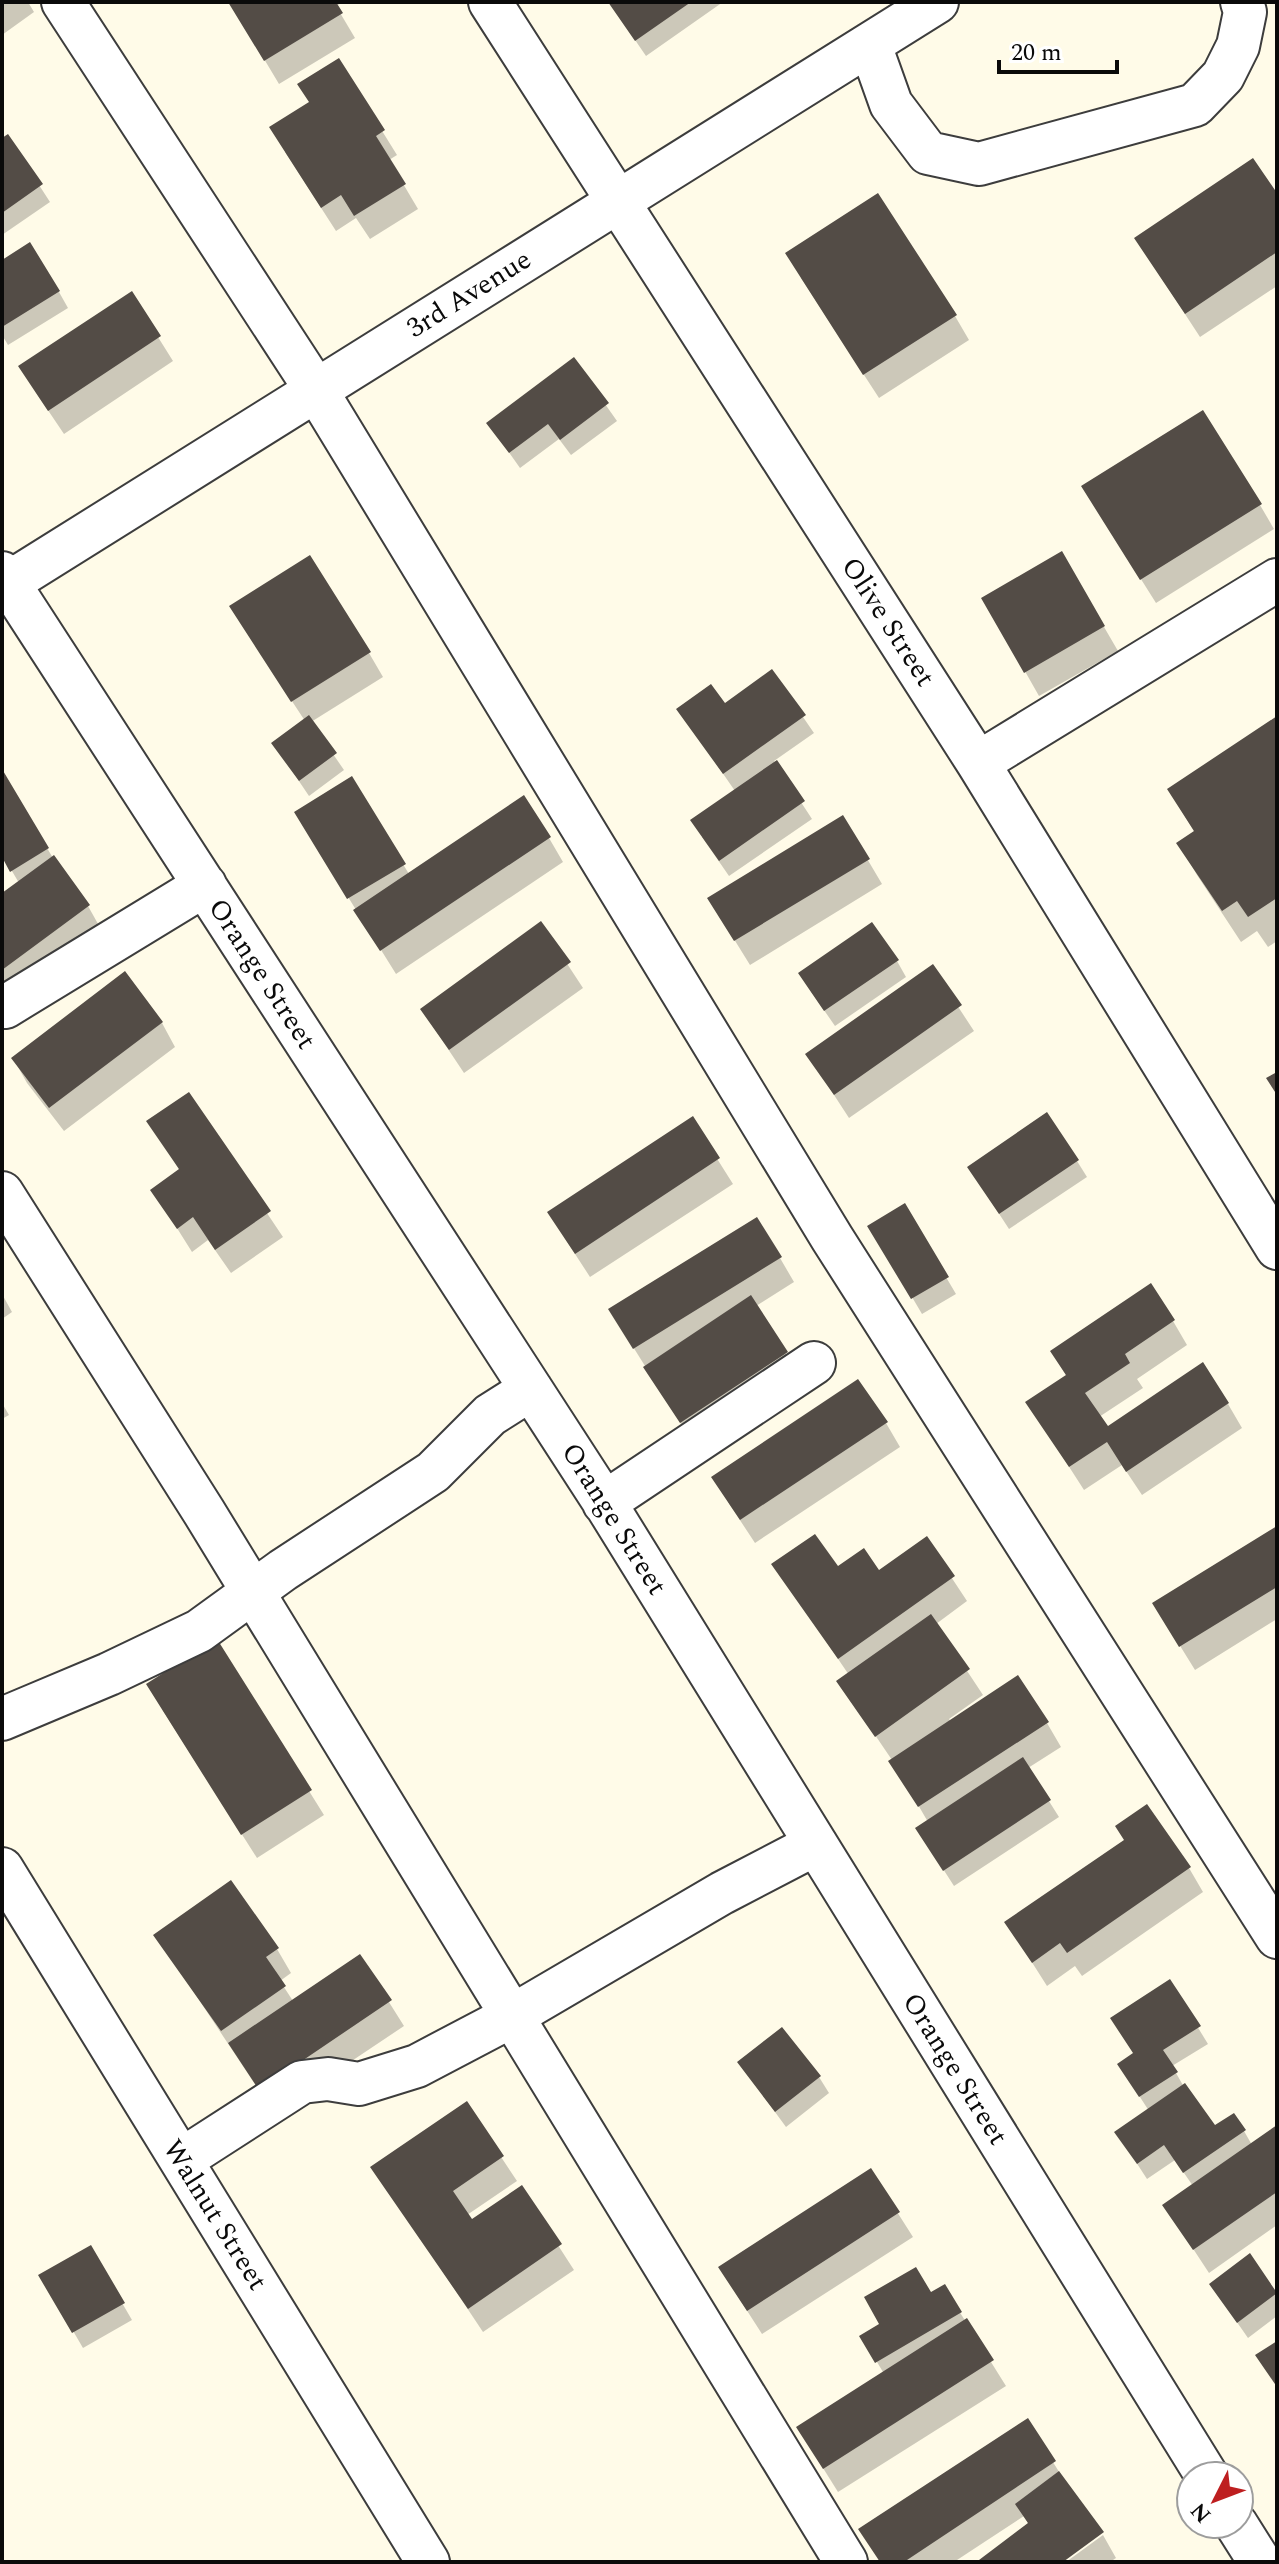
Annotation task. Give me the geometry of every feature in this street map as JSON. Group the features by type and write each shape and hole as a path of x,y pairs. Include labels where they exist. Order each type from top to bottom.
{"street":[{"path":"63,2 316,390 832,1238 1277,1937"},
{"name":"Olive Street","path":"490,2 978,763 1277,1248"},
{"name":"3rd Avenue","path":"4,581 937,2"},
{"path":"870,45 891,104 928,153 979,164 1195,105 1223,76 1238,46 1245,12 1242,2"},
{"path":"978,763 1277,580"},
{"name":"Orange Street","path":"4,581 205,885 604,1503 1197,2460"},
{"path":"5,1007 205,885"},
{"path":"2,1193 253,1592 846,2562"},
{"path":"604,1503 814,1363"},
{"path":"2,1719 109,1674 199,1631 433,1472 490,1415 531,1389"},
{"path":"181,2160 302,2082 328,2079 359,2084 417,2066 512,2016 722,1893 816,1844"},
{"name":"Walnut Street","path":"2,1869 428,2562"},
{"path":"1249,2540 1263,2558"}],"building":[{"path":"228,2 336,2 343,13 264,61"},
{"path":"608,2 691,2 635,41"},
{"path":"339,58 385,130 376,136 406,184 354,216 341,195 321,208 269,127 309,102 297,84"},
{"path":"8,134 43,184 2,213 2,138"},
{"path":"1253,158 1277,193 1277,252 1185,314 1134,238"},
{"path":"878,193 957,315 863,375 785,253"},
{"path":"30,242 60,291 2,327 2,260"},
{"path":"132,291 161,336 48,411 18,366"},
{"path":"574,357 609,403 560,440 548,424 509,453 486,423"},
{"path":"1203,410 1262,504 1140,580 1081,486"},
{"path":"1062,551 1105,626 1024,673 981,598"},
{"path":"310,555 371,652 291,702 229,606"},
{"path":"772,669 806,715 723,774 676,709 711,684 725,703"},
{"path":"309,715 337,753 299,781 271,743"},
{"path":"1277,716 1277,898 1248,917 1237,901 1222,911 1176,843 1194,831 1167,789"},
{"path":"777,760 805,801 719,861 690,820"},
{"path":"2,769 49,848 10,872 2,857"},
{"path":"352,776 406,864 347,899 294,812"},
{"path":"524,795 551,837 380,951 353,910"},
{"path":"843,815 870,859 734,941 707,898"},
{"path":"54,855 90,905 2,970 2,893"},
{"path":"541,921 571,962 449,1050 420,1009"},
{"path":"872,922 899,960 824,1011 798,973"},
{"path":"933,964 962,1005 834,1095 805,1054"},
{"path":"125,971 163,1022 49,1108 11,1058"},
{"path":"1277,1072 1277,1095 1266,1078"},
{"path":"189,1092 271,1211 215,1250 193,1217 177,1229 150,1190 179,1169 146,1121"},
{"path":"1047,1112 1079,1160 999,1214 967,1167"},
{"path":"693,1116 720,1158 575,1254 547,1212"},
{"path":"905,1203 949,1277 911,1299 867,1226"},
{"path":"757,1217 782,1257 633,1349 608,1309"},
{"path":"1151,1283 1175,1320 1125,1354 1130,1363 1085,1393 1108,1426 1203,1362 1229,1403 1126,1472 1107,1442 1069,1467 1025,1402 1066,1375 1050,1351"},
{"path":"751,1295 788,1352 680,1423 643,1367"},
{"path":"858,1379 888,1422 740,1520 711,1477"},
{"path":"1277,1526 1277,1587 1179,1647 1152,1603"},
{"path":"815,1534 838,1566 864,1548 879,1570 927,1536 955,1576 838,1659 771,1564"},
{"path":"931,1614 970,1669 875,1737 836,1681"},
{"path":"217,1639 312,1790 241,1835 146,1684"},
{"path":"1018,1675 1049,1722 918,1807 888,1761"},
{"path":"1023,1757 1051,1800 943,1871 915,1828"},
{"path":"1147,1804 1191,1867 1067,1953 1060,1943 1032,1963 1004,1922 1124,1840 1115,1826"},
{"path":"231,1880 279,1948 266,1957 286,1986 221,2031 153,1935"},
{"path":"360,1954 392,2000 259,2090 228,2043"},
{"path":"1170,1979 1201,2026 1163,2050 1178,2072 1139,2097 1117,2064 1133,2053 1110,2018"},
{"path":"782,2027 821,2076 775,2112 737,2062"},
{"path":"1185,2083 1215,2125 1234,2113 1246,2130 1183,2173 1164,2145 1137,2164 1114,2132"},
{"path":"467,2101 504,2156 453,2191 472,2219 522,2185 562,2244 468,2309 370,2167"},
{"path":"1277,2125 1277,2192 1193,2250 1162,2205"},
{"path":"871,2168 900,2212 747,2311 718,2267"},
{"path":"91,2245 125,2303 72,2333 38,2275"},
{"path":"1250,2253 1277,2293 1237,2323 1209,2284"},
{"path":"916,2267 931,2292 945,2284 962,2312 875,2363 859,2336 879,2324 864,2297"},
{"path":"967,2318 994,2360 823,2469 796,2427"},
{"path":"1277,2341 1277,2387 1255,2355"},
{"path":"1028,2418 1056,2461 904,2562 880,2562 858,2529"},
{"path":"1059,2471 1104,2532 1063,2562 980,2562 1028,2523 1015,2504"}]}
